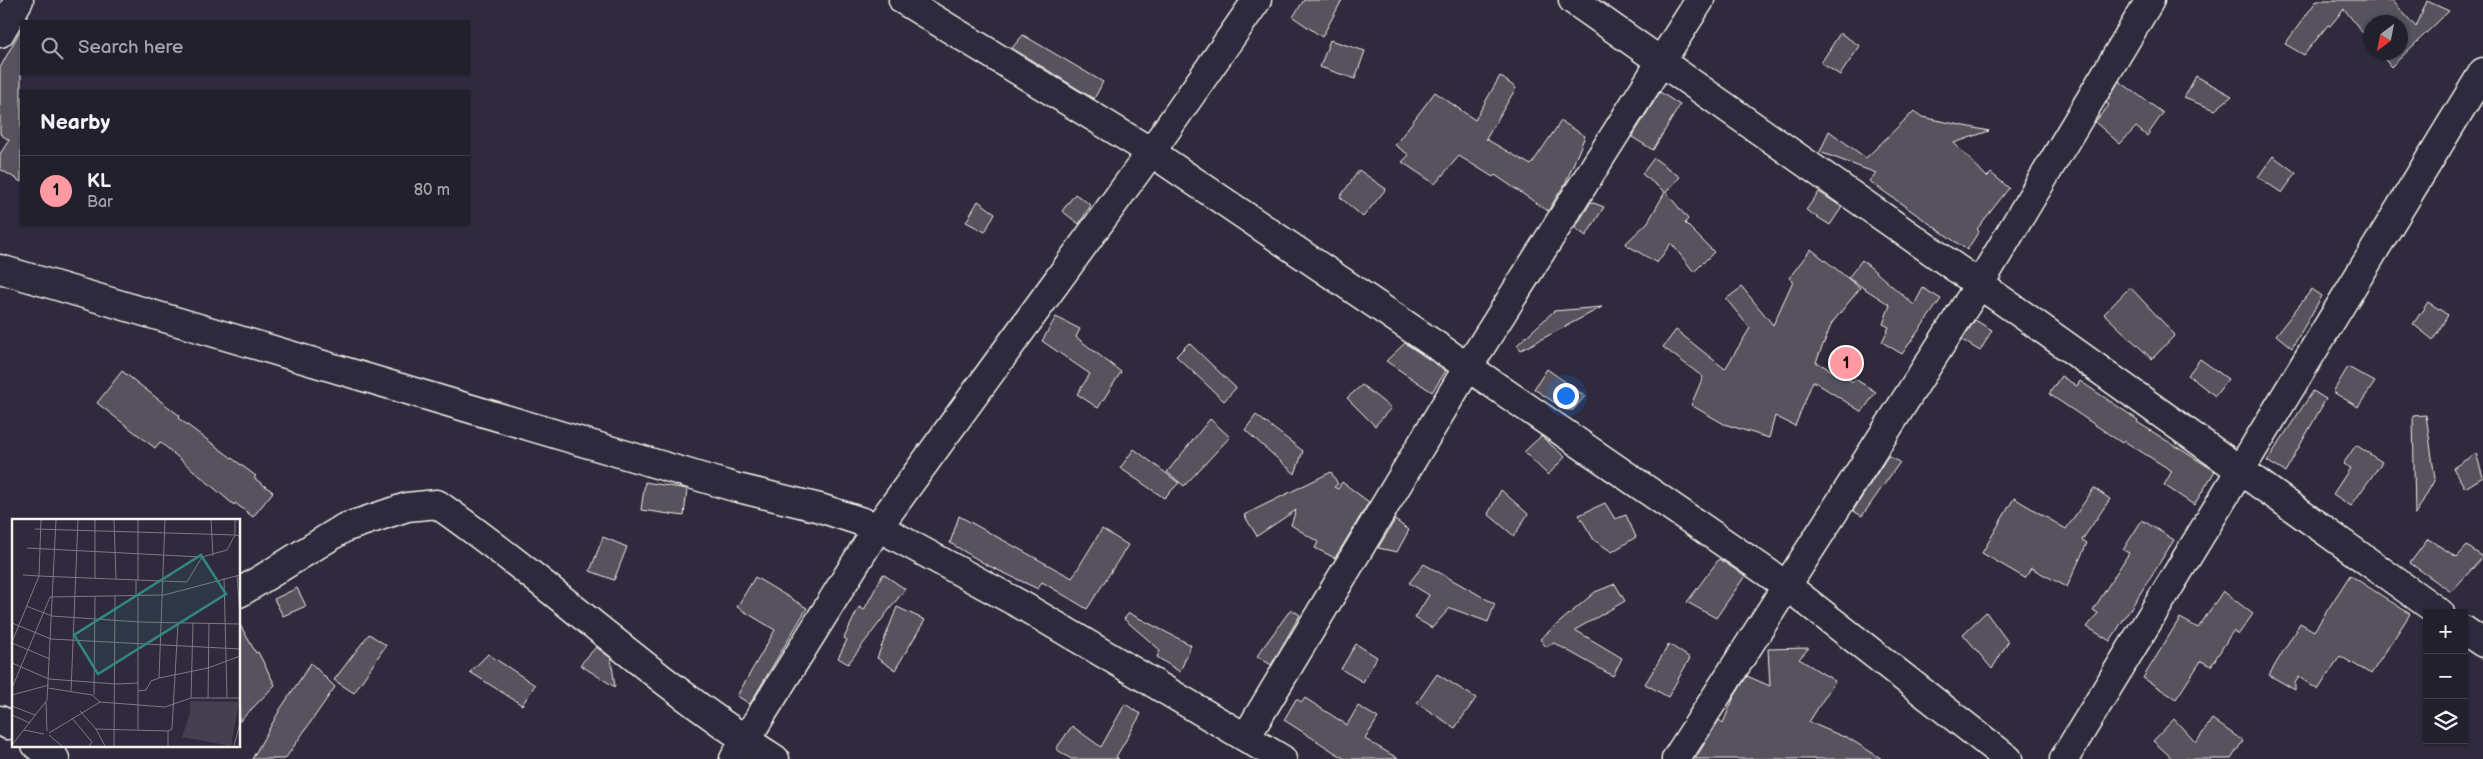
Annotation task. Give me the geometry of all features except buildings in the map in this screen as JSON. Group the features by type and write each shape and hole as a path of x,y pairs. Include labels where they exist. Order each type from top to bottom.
{"street":[{"path":"0,33 19,0"},
{"path":"902,0 933,8 1151,152 1468,367 1787,586 2008,759"},
{"path":"740,750 878,527 1151,152 1257,0"},
{"path":"1573,0 1979,285 2434,609"},
{"path":"1246,737 1468,367 1700,0"},
{"path":"1676,759 1979,285 2150,0"},
{"path":"2064,759 2483,72"},
{"path":"0,269 734,487 820,508 878,527 1023,606 1246,737 1275,757"},
{"path":"240,592 344,528 407,507 437,504 476,531 599,629 740,750 775,759"},
{"path":"2468,633 2483,643"},
{"path":"37,746 55,759"}],"place":[{"name":"KL","path":"1846,363"}]}
